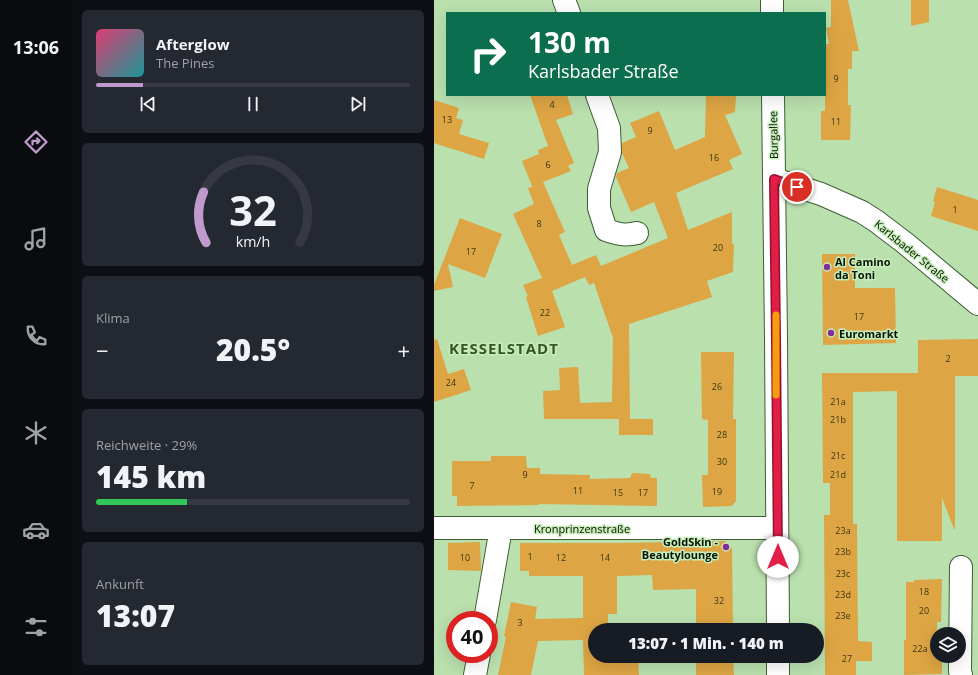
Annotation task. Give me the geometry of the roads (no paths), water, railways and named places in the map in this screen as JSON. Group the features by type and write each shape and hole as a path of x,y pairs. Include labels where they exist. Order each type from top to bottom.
{"street":[{"path":"564,0 569,12"},
{"path":"772,0 772,12"},
{"path":"597,96 609,128 610,152 600,189 599,208 606,230 618,234 629,235 637,233"},
{"name":"Burgallee","path":"773,96 778,623"},
{"name":"Karlsbader Straße","path":"774,179 821,194 862,212 905,242 978,304"},
{"name":"Kronprinzenstraße","path":"434,528 777,528"},
{"path":"487,611 501,528"},
{"path":"961,567 961,675"},
{"path":"475,675 477,663"},
{"path":"778,663 778,675"}],"place":[{"name":"Al Camino da Toni","path":"827,267"},
{"name":"Euromarkt","path":"831,333"},
{"name":"GoldSkin - Beautylounge","path":"726,547"}],"district":[{"name":"KESSELSTADT","path":"504,348"}]}
